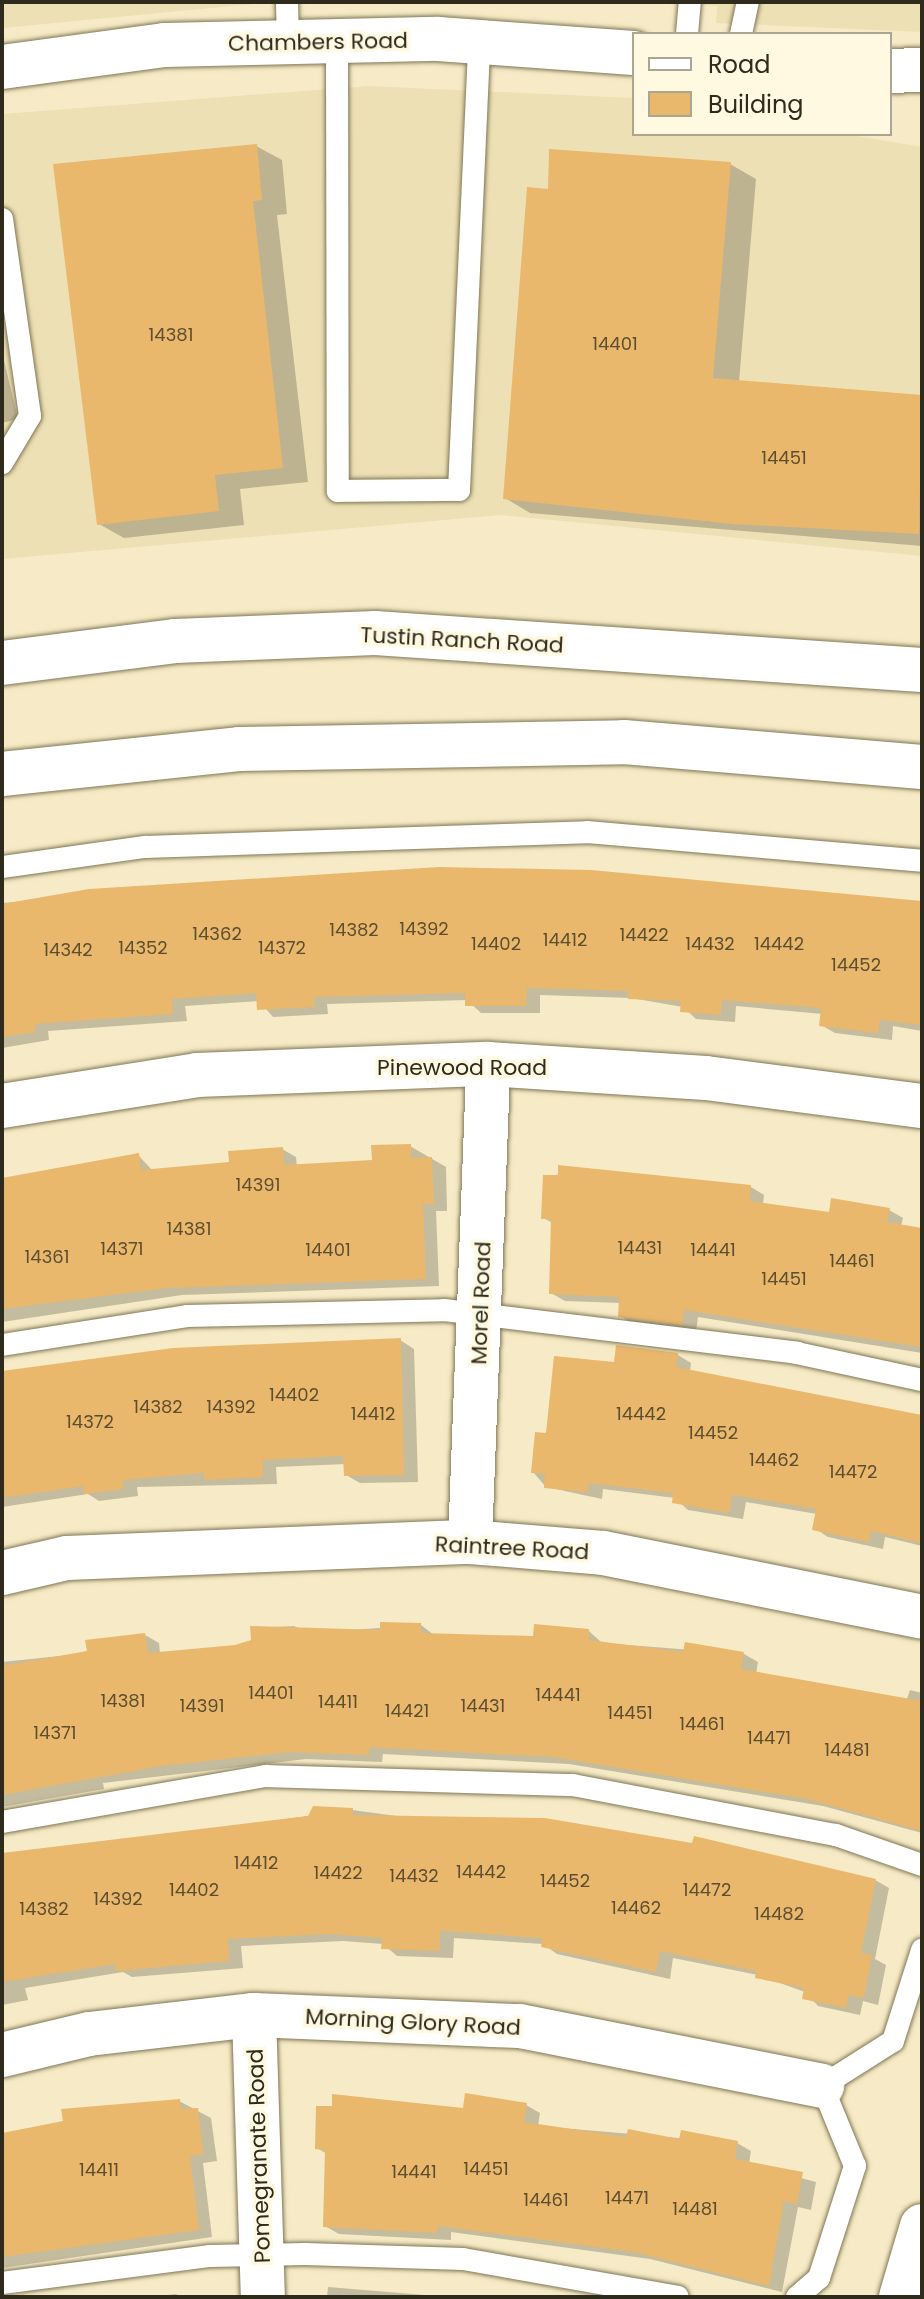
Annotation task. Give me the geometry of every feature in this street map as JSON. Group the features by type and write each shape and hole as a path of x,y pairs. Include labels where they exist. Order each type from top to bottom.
{"street":[{"name":"Chambers Road","path":"2,67 165,45 287,22 337,41 479,42 632,53"},
{"path":"892,71 922,70"},
{"name":"Tustin Ranch Road","path":"2,663 175,641 375,633 922,670"},
{"path":"2,774 239,749 624,742 922,767"},
{"name":"Pinewood Road","path":"2,1106 197,1075 488,1064 706,1078 922,1106"},
{"name":"Morel Road","path":"470,1542 482,1314 488,1064"},
{"name":"Raintree Road","path":"2,1573 67,1558 470,1542 619,1556 922,1617"},
{"name":"Morning Glory Road","path":"2,2055 89,2034 254,2015 520,2026 822,2086"},
{"name":"Pomegranate Road","path":"254,2015 263,2276"},
{"path":"901,2297 922,2226"}],"lane":[{"path":"687,32 690,2"},
{"path":"741,32 748,2"},
{"path":"337,41 338,491 459,490 479,42"},
{"path":"2,219 30,416 2,463"},
{"path":"2,867 145,847 587,832 922,861"},
{"path":"2,1345 187,1316 482,1314 797,1353 922,1380"},
{"path":"2,1822 266,1776 573,1785 836,1835 922,1865"},
{"path":"797,2297 819,2278 855,2166 822,2086 893,2041 922,1950"},
{"path":"2,2283 263,2276 463,2259 678,2297"}],"shaded area":[{"path":"2,2 275,2 2,28"},
{"path":"619,2 922,2 922,32 716,23 717,6"},
{"path":"368,86 632,98 632,136 857,136 922,147 922,556 501,515 2,559 2,114"}],"building":[{"path":"257,144 262,200 253,201 283,468 215,475 219,511 97,525 53,164"},
{"path":"549,149 731,162 713,378 922,395 919,534 732,524 503,499 527,187 548,189"},
{"path":"439,867 591,870 922,901 922,1025 880,1020 878,1033 819,1026 821,1008 722,1000 721,1015 680,1012 681,1001 628,999 628,991 527,988 526,1006 465,1006 465,993 314,997 314,1007 257,1010 256,993 172,999 173,1014 35,1024 36,1032 2,1037 2,904 89,889"},
{"path":"411,1144 411,1158 432,1157 434,1204 423,1204 426,1279 167,1288 2,1309 2,1178 139,1153 141,1170 229,1162 228,1151 283,1147 284,1165 372,1160 371,1145"},
{"path":"558,1165 751,1185 750,1201 829,1212 831,1198 890,1208 887,1222 922,1228 922,1347 684,1310 682,1325 618,1317 619,1297 549,1294 551,1219 541,1219 543,1175 558,1175"},
{"path":"401,1338 404,1475 344,1476 343,1456 263,1460 263,1477 204,1480 204,1473 123,1480 124,1489 84,1494 83,1486 2,1498 2,1371 173,1348"},
{"path":"616,1345 678,1353 676,1367 922,1415 922,1543 871,1531 869,1542 812,1530 816,1509 732,1495 729,1513 672,1503 673,1493 589,1483 588,1492 544,1488 545,1474 531,1473 535,1432 546,1433 554,1356 614,1362"},
{"path":"380,1622 421,1623 421,1633 533,1636 534,1624 589,1629 589,1640 683,1652 685,1642 744,1652 741,1669 922,1701 922,1831 807,1799 553,1757 370,1747 369,1755 291,1752 161,1766 2,1795 2,1666 87,1651 85,1640 145,1633 148,1653 235,1645 251,1640 250,1626 380,1630"},
{"path":"313,1806 353,1808 353,1815 545,1818 692,1843 694,1836 876,1879 861,1953 872,1955 864,1998 849,1995 846,2008 802,1999 804,1988 755,1978 756,1971 660,1951 656,1972 541,1947 542,1938 440,1931 440,1951 381,1949 382,1938 328,1934 228,1939 229,1961 116,1971 115,1964 2,1982 2,1853 308,1816"},
{"path":"465,2093 527,2103 524,2122 626,2137 628,2129 679,2139 681,2130 738,2141 735,2159 803,2172 797,2204 784,2201 769,2286 634,2252 438,2226 437,2233 323,2227 325,2150 315,2149 316,2106 332,2106 332,2094 463,2108"},
{"path":"180,2099 181,2109 198,2108 203,2154 190,2156 199,2230 2,2257 2,2133 63,2121 61,2109"}]}
